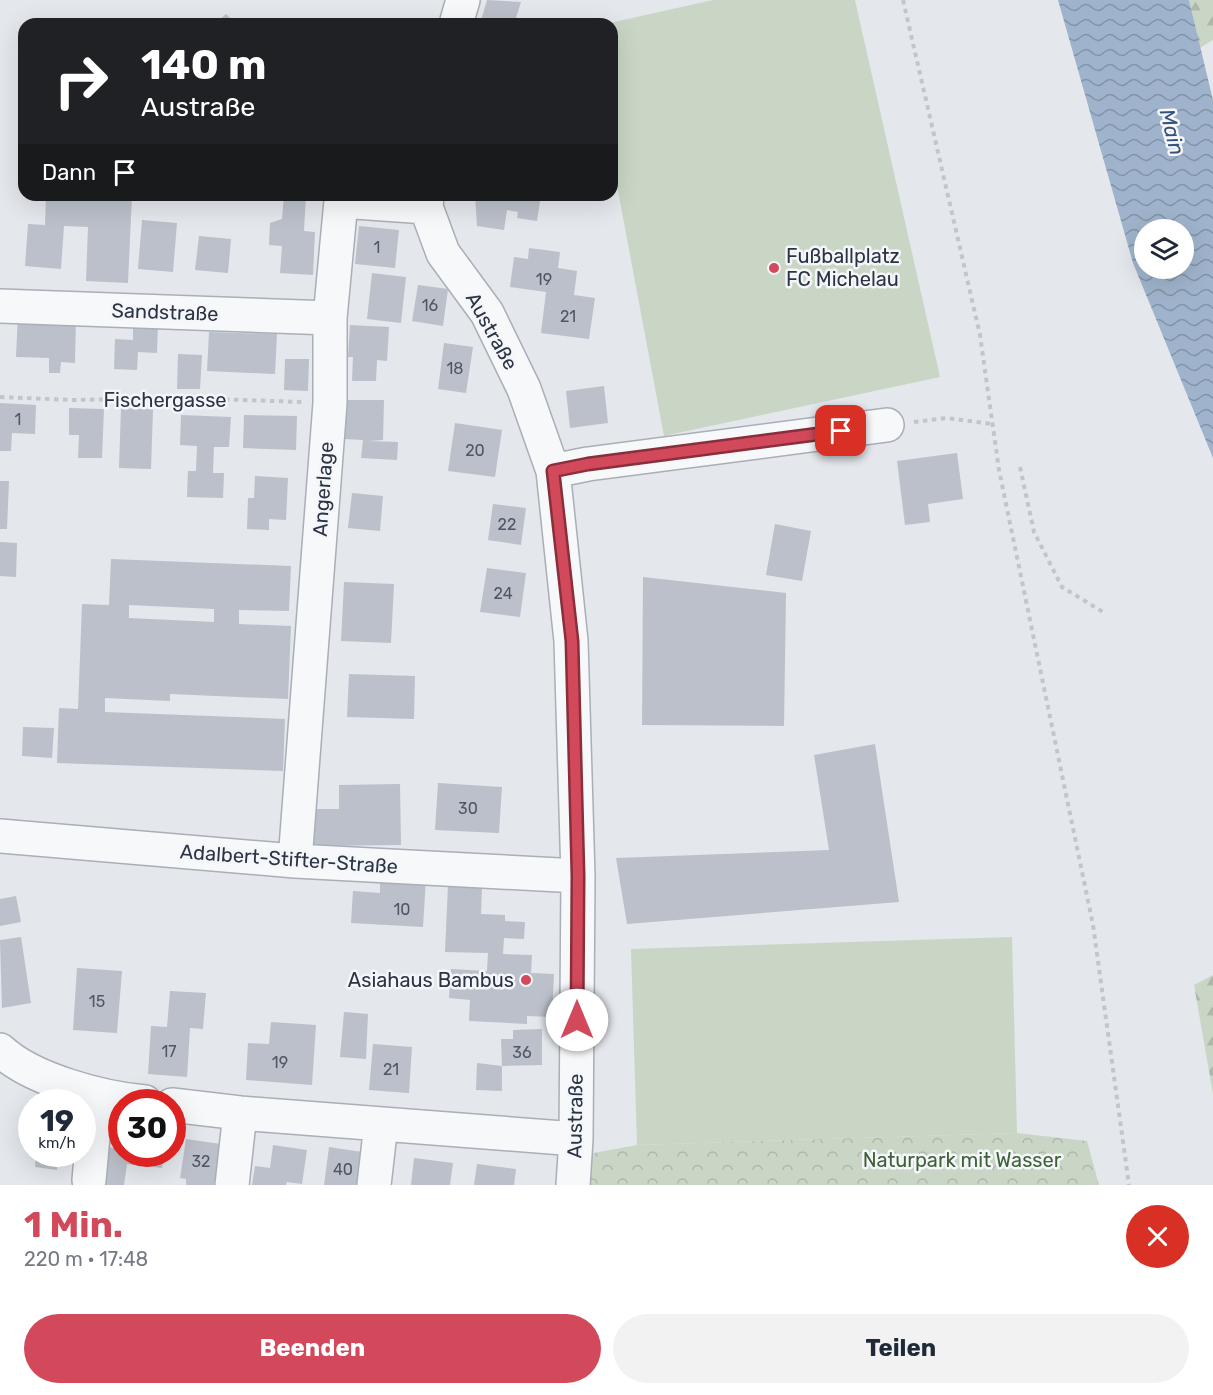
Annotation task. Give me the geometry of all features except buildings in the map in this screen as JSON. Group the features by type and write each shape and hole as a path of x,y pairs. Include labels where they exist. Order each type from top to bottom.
{"street":[{"path":"458,18 463,0"},
{"name":"Angerlage","path":"295,861 330,403 330,318 341,201 426,201"},
{"name":"Austraße","path":"426,201 442,252 487,313 524,389 553,471 572,641 578,876 576,1139 573,1185"},
{"name":"Sandstraße","path":"0,306 330,318"},
{"path":"553,471 588,464 886,425"},
{"name":"Adalbert-Stifter-Straße","path":"0,836 295,861 578,876"},
{"path":"0,1050 28,1068 61,1084 108,1096"},
{"path":"89,1180 97,1094"},
{"path":"186,1107 240,1113 576,1139"},
{"path":"232,1185 240,1113"},
{"path":"374,1185 381,1124"}],"path":[{"path":"903,0 980,335 999,470 1094,925 1129,1185"},
{"name":"Fischergasse","path":"0,397 72,400 183,398 330,403"},
{"path":"886,425 947,418 992,424"},
{"path":"1020,466 1034,532 1062,587 1103,612"}],"green space":[{"name":"Fußballplatz FC Michelau","path":"713,0 855,0 940,377 664,436 618,191 618,21"},
{"path":"1189,0 1213,0 1213,40 1200,48"},
{"path":"1012,937 1017,1133 637,1145 631,949"},
{"path":"1213,975 1213,1094 1194,985"},
{"name":"Naturpark mit Wasser","path":"1017,1133 1087,1141 1099,1185 582,1185 583,1155 637,1145"}],"water":[{"name":"Main","path":"1058,0 1189,0 1213,100 1213,458 1140,279 1194,279 1194,219 1134,219 1134,265"}],"place":[{"name":"Fußballplatz FC Michelau","path":"774,268"},
{"name":"Asiahaus Bambus","path":"526,980"}],"route":[{"path":"577,1020 578,876 572,641 553,471 588,464 841,431"}]}
